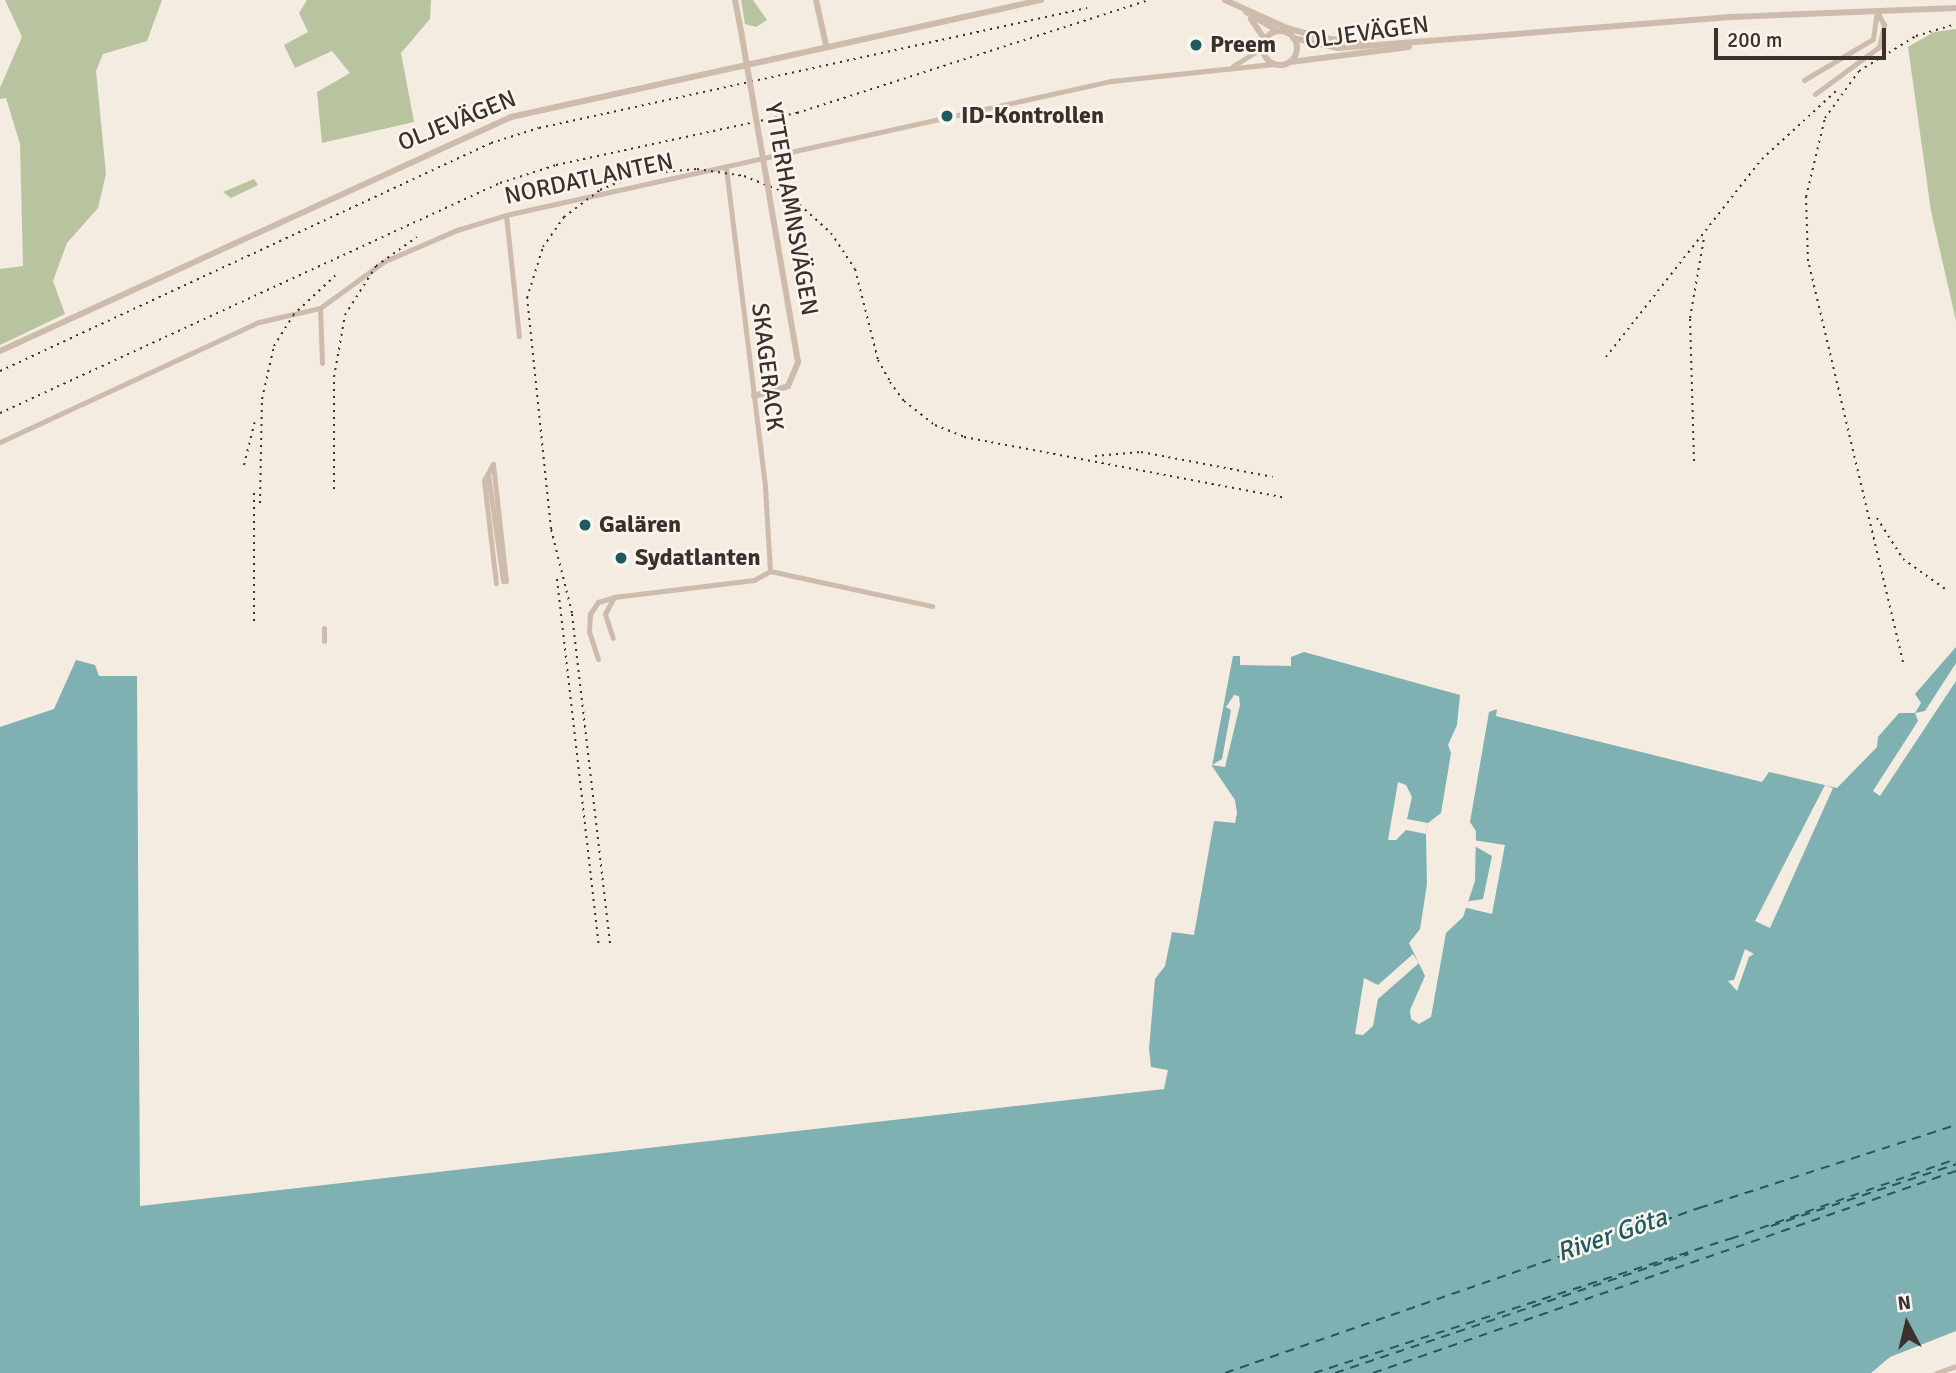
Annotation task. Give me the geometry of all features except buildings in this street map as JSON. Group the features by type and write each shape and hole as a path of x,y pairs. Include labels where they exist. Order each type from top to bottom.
{"street":[{"name":"YTTERHAMNSVÄGEN","path":"735,0 798,362 788,386 754,396"},
{"path":"816,0 826,45"},
{"name":"OLJEVÄGEN","path":"0,351 263,234 490,124 826,45 1041,0"},
{"name":"OLJEVÄGEN","path":"1227,1 1293,38 1338,48 1731,17 1956,9"},
{"name":"OLJEVÄGEN","path":"1227,1 1323,38 1382,44"},
{"name":"OLJEVÄGEN","path":"1245,12 1273,64 1450,41"},
{"path":"1804,80 1873,39 1877,12"},
{"path":"1815,94 1879,47 1884,25 1877,12"},
{"name":"OLJEVÄGEN","path":"1264,44 1279,32"},
{"name":"OLJEVÄGEN","path":"1290,62 1297,50 1293,38"},
{"name":"NORDATLANTEN","path":"1226,68 1264,44"},
{"name":"NORDATLANTEN","path":"0,442 259,322 320,308 366,271 457,230 506,215 1111,81 1273,64"},
{"name":"SKAGERACK","path":"726,168 754,396 770,571"},
{"path":"506,215 519,336"},
{"path":"320,308 322,363"},
{"path":"488,471 502,582"},
{"path":"598,659 589,632 590,614 598,602 614,597 754,580 770,571 932,606"},
{"path":"613,638 605,611 614,597"},
{"path":"324,628 324,641"},
{"path":"1937,1373 1956,1366"}],"green space":[{"path":"5,0 162,0 147,41 103,54 96,71 106,174 98,208 67,243 53,281 65,314 0,345 0,269 23,266 20,144 6,98 0,99 0,88 22,37"},
{"path":"307,0 431,0 430,19 401,53 414,122 322,143 317,92 350,73 332,51 295,68 284,45 308,32 299,13"},
{"path":"741,0 753,0 767,20 756,27 745,24"},
{"path":"1956,29 1956,321 1931,211 1908,47 1934,32"},
{"path":"254,179 258,185 231,198 223,192"}],"water":[{"name":"River Göta","path":"1956,647 1956,1331 1890,1357 1871,1373 0,1373 0,727 54,709 76,660 95,665 99,676 137,676 140,1206 1164,1089 1168,1070 1151,1067 1149,1049 1155,979 1165,966 1172,932 1194,935 1214,821 1235,823 1237,813 1235,800 1212,766 1233,656 1240,656 1240,665 1291,666 1291,657 1304,652 1460,695 1457,725 1448,745 1451,753 1441,813 1428,823 1426,834 1427,884 1420,929 1409,943 1425,976 1410,1010 1411,1019 1419,1024 1431,1017 1446,933 1463,917 1475,881 1476,831 1470,822 1489,712 1497,709 1496,716 1762,782 1769,772 1837,788 1877,747 1878,737 1899,713 1915,713 1921,703 1915,694"}],"pier":[{"path":"1956,663 1956,681 1880,796 1873,791 1918,721 1915,713 1925,711"},
{"path":"1234,695 1239,696 1240,705 1225,767 1212,765 1222,759 1231,710 1226,707"},
{"path":"1398,782 1406,785 1412,797 1407,819 1428,823 1426,834 1406,830 1396,840 1388,840"},
{"path":"1825,785 1833,788 1770,928 1755,921"},
{"path":"1473,840 1505,845 1492,914 1463,907 1464,902 1483,899 1492,856 1473,845"},
{"path":"1745,949 1754,954 1749,957 1737,991 1728,981 1734,980"},
{"path":"1413,954 1419,963 1378,999 1373,1026 1363,1035 1355,1034 1364,978 1378,985"}],"ferry route":[{"path":"1225,1373 1699,1208 1956,1125"},
{"path":"1314,1373 1730,1239 1956,1159"},
{"path":"1771,1226 1956,1164"},
{"path":"1373,1373 1956,1171"},
{"path":"1335,1373 1689,1254"}],"railway":[{"path":"0,413 500,183 556,165 797,113 1150,0"},
{"path":"0,371 491,143 539,128 1087,8"},
{"path":"1903,662 1808,261 1806,197 1825,118 1859,71 1916,36 1956,24"},
{"path":"1606,357 1762,159 1837,90"},
{"path":"652,173 697,169 744,176 777,189 800,205 831,233 855,269 878,360 890,382 904,401 935,425 964,437 1282,497"},
{"path":"610,943 572,613 551,529 527,298 543,247 564,217 600,190 630,177"},
{"path":"334,489 334,377 345,315 376,266 417,237"},
{"path":"1694,461 1690,318 1704,238"},
{"path":"260,503 262,399 274,346 293,315 337,274"},
{"path":"244,465 255,421"},
{"path":"1095,456 1141,452 1273,477"},
{"path":"254,493 254,626"},
{"path":"1877,518 1903,559 1948,591"},
{"path":"557,579 599,945"}],"place":[{"name":"Preem","path":"1196,45"},
{"name":"ID-Kontrollen","path":"947,116"},
{"name":"Galären","path":"585,525"},
{"name":"Sydatlanten","path":"621,558"}]}
